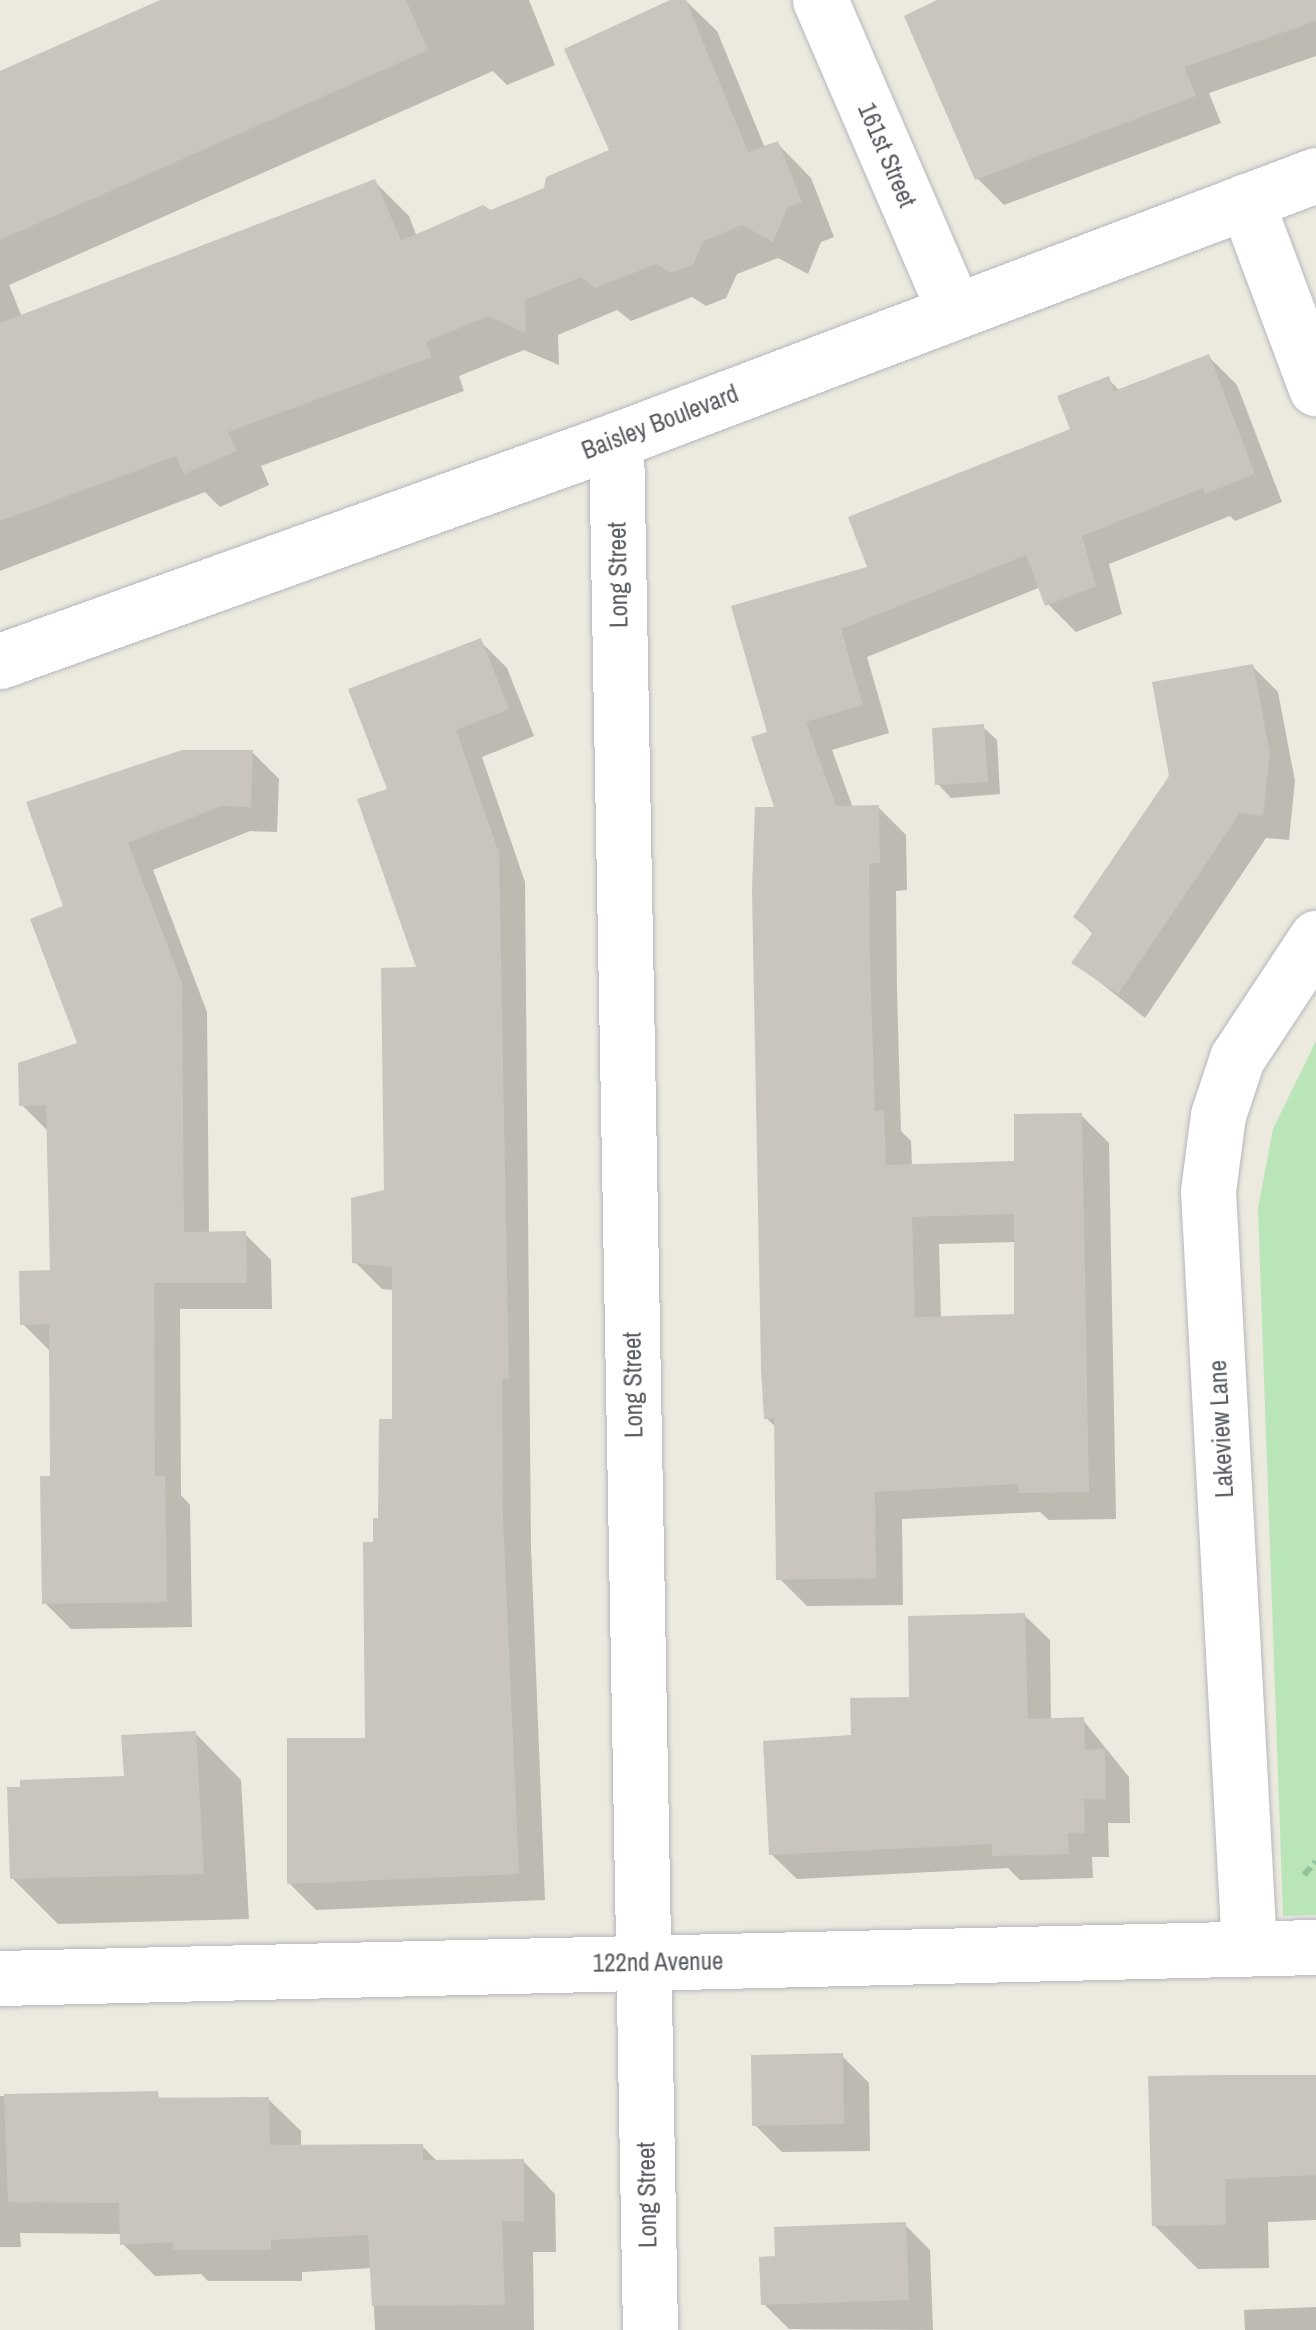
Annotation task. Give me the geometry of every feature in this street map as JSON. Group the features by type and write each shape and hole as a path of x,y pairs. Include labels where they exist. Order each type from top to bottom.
{"street":[{"name":"161st Street","path":"820,0 954,310"},
{"name":"Baisley Boulevard","path":"0,661 616,440 1316,175"},
{"path":"1246,201 1316,388"},
{"name":"Long Street","path":"616,440 650,2330"},
{"name":"Lakeview Lane","path":"1249,1948 1208,1191 1218,1114 1237,1058 1316,938"},
{"name":"122nd Avenue","path":"0,1978 1316,1947"}],"green space":[{"path":"1316,1041 1316,1915 1283,1916 1258,1208 1273,1129"}],"building":[{"path":"160,0 406,0 428,50 0,240 0,71"},
{"path":"670,0 686,0 748,152 778,141 802,202 787,208 773,242 742,225 703,241 693,265 670,273 656,264 595,288 581,277 525,300 526,333 488,316 426,342 432,357 228,432 237,451 184,474 176,456 0,521 0,323 375,179 401,241 483,205 491,210 544,188 546,177 609,150 564,49"},
{"path":"937,0 1316,0 1316,21 1184,67 1196,96 975,180 904,16"},
{"path":"1209,354 1255,474 1205,494 1203,488 1082,536 1096,586 1045,606 1026,555 841,629 863,705 806,722 836,806 879,805 880,863 869,864 870,962 875,1111 884,1110 886,1165 1014,1161 1014,1114 1082,1113 1089,1492 1018,1493 1018,1484 875,1492 876,1578 776,1580 774,1418 764,1419 761,1368 752,890 755,807 774,807 751,737 767,732 731,606 867,567 848,517 1070,429 1057,396 1109,376 1114,391","holes":["1014,1214 1014,1314 915,1317 912,1217"]},
{"path":"481,638 509,709 456,730 499,853 509,1379 502,1379 503,1517 519,1874 287,1884 287,1738 365,1738 363,1542 373,1542 373,1518 378,1518 379,1419 392,1419 392,1267 352,1263 351,1198 384,1190 381,968 416,967 357,799 387,789 348,689"},
{"path":"1253,664 1270,753 1263,816 1240,813 1118,994 1071,963 1093,932 1073,917 1169,776 1152,682"},
{"path":"984,724 988,782 935,785 932,728"},
{"path":"182,750 253,750 251,807 222,806 128,843 182,983 184,1232 246,1231 247,1283 154,1283 155,1476 165,1476 167,1602 42,1604 40,1476 50,1476 49,1324 20,1325 19,1271 50,1270 46,1105 19,1106 18,1063 77,1043 30,919 63,906 26,802"},
{"path":"1025,1613 1028,1719 1084,1717 1085,1750 1105,1749 1106,1799 1084,1799 1085,1833 1068,1833 1069,1854 992,1856 992,1844 769,1855 763,1741 851,1735 850,1698 909,1697 908,1616"},
{"path":"196,1731 204,1874 10,1879 7,1787 20,1787 20,1780 124,1776 121,1735"},
{"path":"843,2053 844,2124 752,2126 751,2055"},
{"path":"1316,2075 1316,2175 1225,2179 1226,2225 1152,2226 1148,2076"},
{"path":"158,2091 159,2098 269,2097 270,2145 423,2144 423,2160 524,2159 524,2221 502,2221 505,2305 372,2306 368,2235 271,2240 271,2250 173,2250 173,2242 120,2245 119,2203 8,2202 4,2094"},
{"path":"906,2222 909,2300 761,2305 759,2257 775,2256 774,2227"}]}
